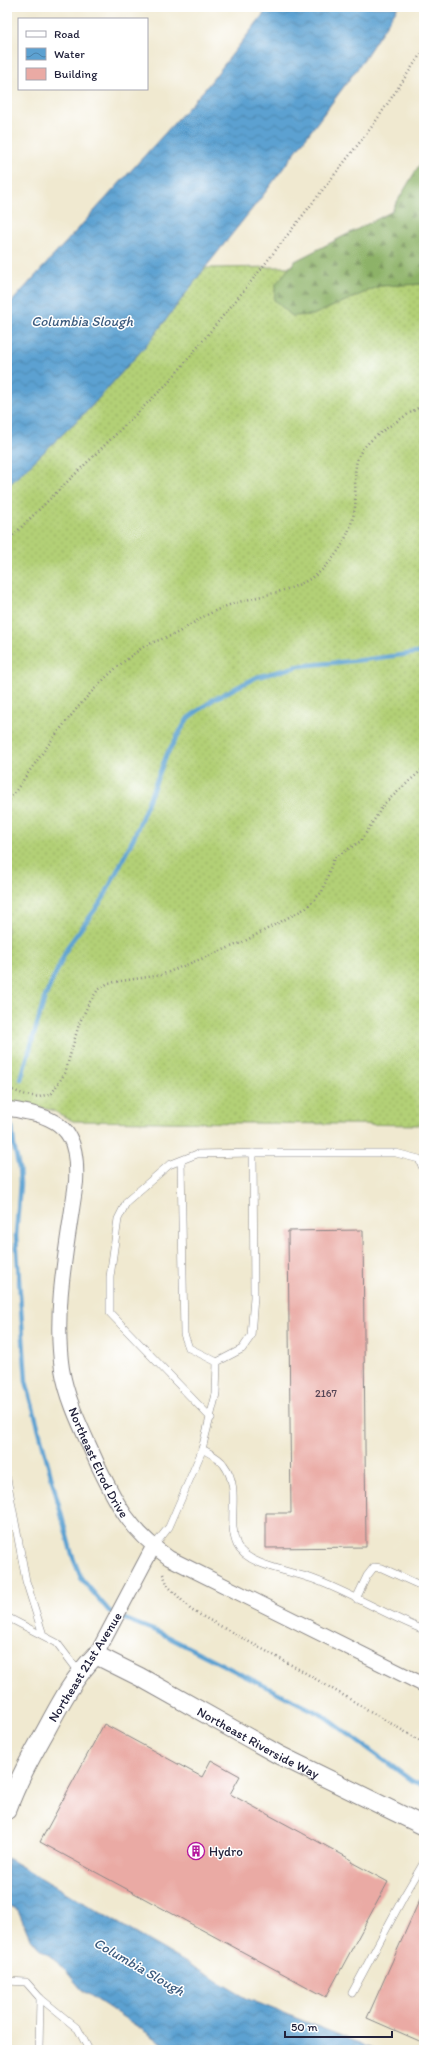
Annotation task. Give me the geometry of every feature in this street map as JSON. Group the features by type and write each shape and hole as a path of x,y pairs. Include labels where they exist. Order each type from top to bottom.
{"street":[{"name":"Northeast Elrod Drive","path":"7,1109 36,1114 54,1121 62,1127 74,1146 77,1160 76,1182 60,1315 62,1370 75,1411 114,1499 137,1532 153,1547 169,1558 424,1685"},
{"name":"Northeast 21st Avenue","path":"7,1810 21,1774 79,1672 96,1655 106,1638 153,1547"},
{"name":"Northeast Riverside Way","path":"96,1655 140,1677 279,1755 424,1826"}],"lane":[{"path":"217,1362 242,1349 251,1336 254,1297 253,1153"},
{"path":"211,1418 110,1314 110,1277 118,1219 127,1201 151,1179 169,1166 197,1154 396,1153 419,1158 424,1172"},
{"path":"181,1161 184,1334 189,1348 217,1362"},
{"path":"153,1547 169,1527 202,1449 216,1394 217,1362"},
{"path":"202,1449 224,1464 232,1481 234,1496 234,1524 237,1544 246,1556 313,1579 424,1630"},
{"path":"7,1479 26,1581 43,1635"},
{"path":"356,1599 367,1576 374,1567 382,1568 424,1587"},
{"path":"7,1617 57,1643 79,1672"},
{"path":"352,1993 424,1862"},
{"path":"7,1981 26,1982 40,1998 78,2029 90,2050"},
{"path":"39,2050 40,1998"}],"path":[{"path":"7,541 169,382 254,278 374,124 424,50"},
{"path":"7,802 61,727 75,711 100,683 143,647 173,634 214,611 306,583 325,567 344,544 351,528 355,506 356,462 362,450 398,421 424,404"},
{"path":"7,1085 12,1090 26,1095 39,1097 52,1092 65,1073 79,1024 89,1003 98,991 108,983 161,975 243,942 306,908 322,892 334,858 361,841 384,804 424,768"},
{"path":"163,1574 168,1586 191,1610 297,1668 424,1743"}],"green space":[{"path":"424,157 424,284 380,286 313,315 292,316 274,300 276,284 295,261 391,212"},
{"path":"424,265 424,1125 73,1121 52,1110 7,1102 7,487 89,409 150,341 205,268"}],"water":[{"name":"Columbia Slough","path":"269,7 398,7 360,65 264,194 205,268 150,341 89,409 7,487 7,307 205,89"},
{"path":"7,1858 248,1999 377,2050 173,2050 82,1990 58,1962 38,1947 29,1936 18,1910 7,1904"}],"building":[{"path":"363,1230 366,1547 266,1548 266,1513 291,1513 288,1231"},
{"name":"Hydro","path":"104,1724 202,1777 211,1760 240,1776 230,1794 352,1860 351,1862 388,1882 326,1997 40,1842"},
{"path":"424,1890 424,2043 367,2018"}],"waterway":[{"path":"21,1079 45,997 68,946 103,899 134,837 167,754 188,718 214,699 257,677 299,666 424,652"},
{"path":"12,1127 14,1146 19,1168 20,1184 16,1236 26,1381 72,1555 81,1578 109,1611 158,1632 324,1716 412,1781 424,1786"}],"place":[{"name":"Hydro","path":"196,1851"}]}
